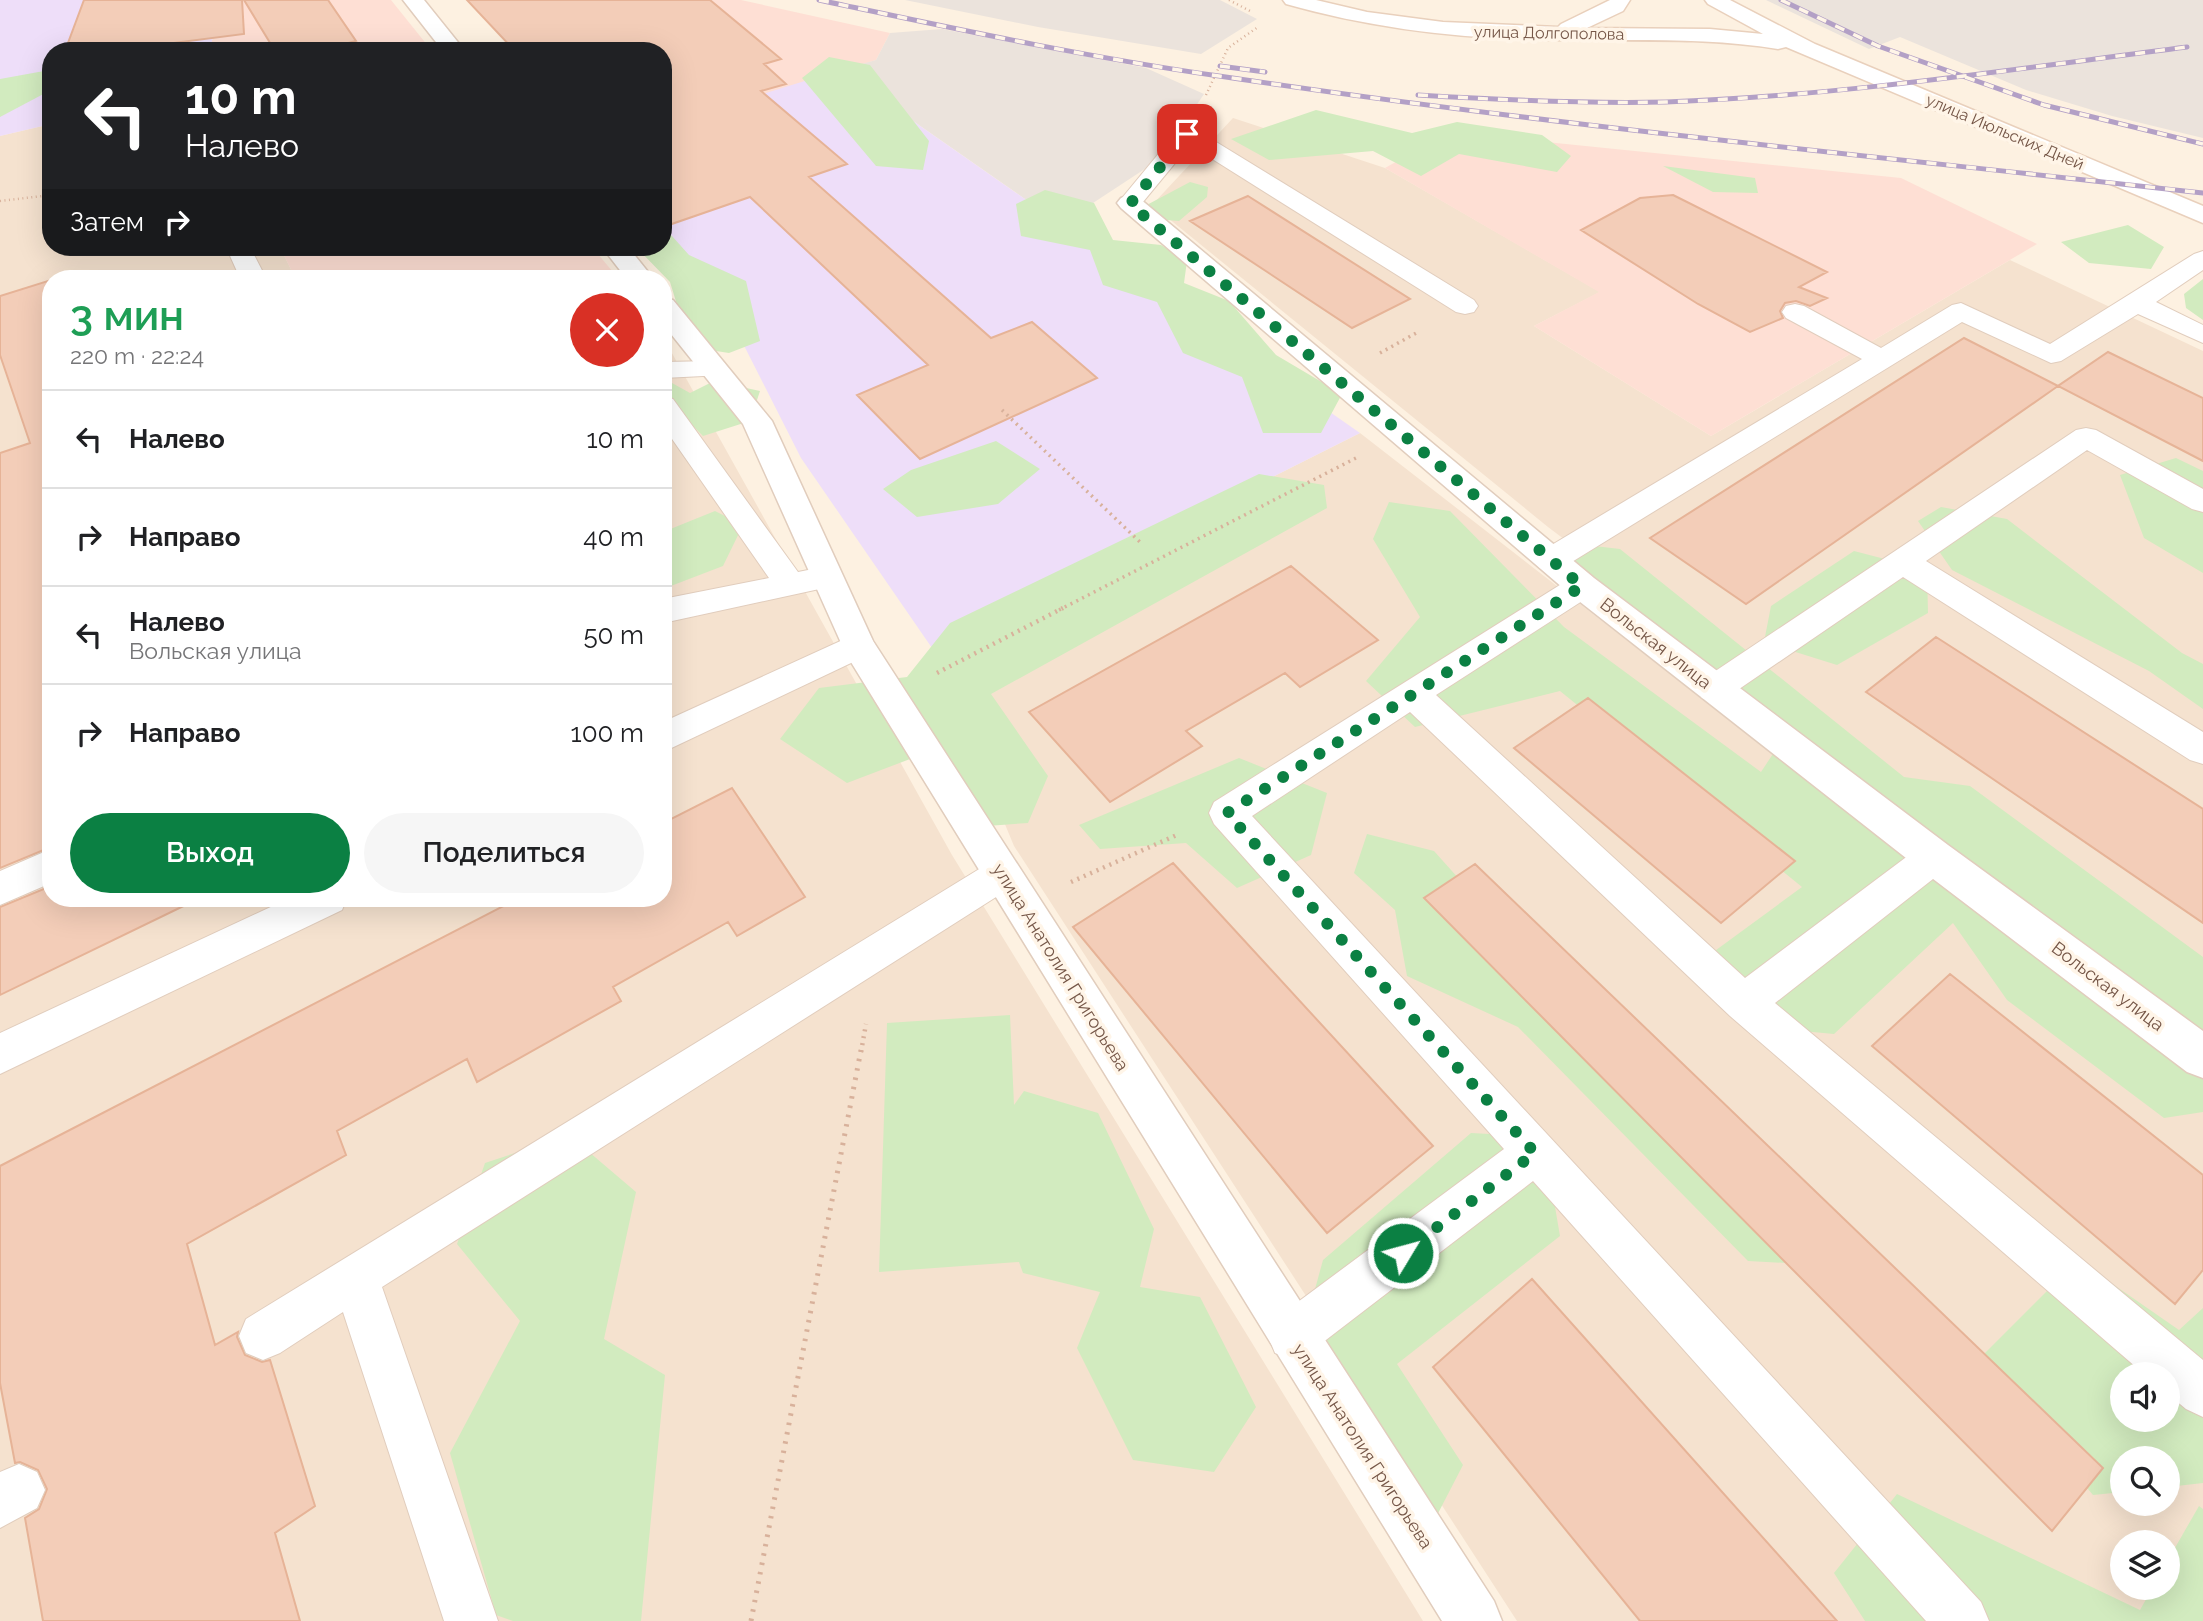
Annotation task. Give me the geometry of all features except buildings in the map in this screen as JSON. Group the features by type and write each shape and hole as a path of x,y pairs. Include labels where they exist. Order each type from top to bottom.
{"street":[{"path":"413,0 447,42"},
{"name":"улица Долгополова","path":"1293,0 1353,15 1438,30 1755,38 1807,49"},
{"path":"1524,34 1572,27 1616,7 1620,0"},
{"path":"1715,0 1807,49"},
{"name":"улица Июльских Дней","path":"1807,49 2203,215"},
{"name":"Вольская улица","path":"1130,204 1582,586 1934,857 2203,1057"},
{"path":"622,256 634,270"},
{"name":"улица Анатолия Григорьева","path":"672,317 757,421 858,645 1474,1621"}],"lane":[{"path":"1130,204 1187,134 1465,306"},
{"path":"1551,560 1961,311 2051,355 2203,259"},
{"path":"2137,303 2203,334"},
{"path":"1796,312 1882,359"},
{"path":"672,370 714,369"},
{"path":"672,418 790,585"},
{"path":"1714,689 2086,437 2203,502"},
{"path":"1902,561 2203,750"},
{"path":"672,609 828,577"},
{"path":"1582,586 1412,692 1227,813 1962,1621"},
{"path":"672,734 858,645"},
{"path":"1412,692 1744,1003 2203,1392"},
{"path":"1744,1003 1934,857"},
{"path":"0,888 42,869"},
{"path":"263,1336 880,950 1012,889"},
{"path":"0,1054 262,913 288,907"},
{"path":"1292,1336 1535,1153"},
{"path":"355,1277 471,1621"}],"path":[{"path":"1220,66 1228,48 1258,27"},
{"path":"0,201 42,196"},
{"path":"1336,377 1465,306"},
{"path":"1002,410 1141,543"},
{"path":"891,696 1404,434"},
{"path":"1012,889 1227,813"},
{"path":"751,1621 880,950"}],"shaded area":[{"path":"0,0 220,0 212,42 42,42 42,126 0,136"},
{"path":"220,0 391,0 425,42 212,42"},
{"path":"467,0 741,0 890,33 876,60 672,122 672,42 507,42"},
{"path":"905,0 1220,0 1257,19 1201,54 1038,27"},
{"path":"1766,0 2203,0 2203,138 2112,116 2026,90 1900,37 1869,49"},
{"path":"942,29 1146,68 1204,94 1160,159 1061,224 840,70 876,60 890,33"},
{"path":"840,70 1360,433 932,648 801,458 727,312 672,255 672,122"},
{"path":"1233,118 1385,168 1600,292 1534,326 1711,436 2010,260 2203,351 2203,1022 1548,527 1152,205"},
{"path":"42,126 42,256 284,256 291,270 42,270 42,907 672,907 672,353 952,855 1423,1621 0,1621 0,136"},
{"path":"1449,132 1901,178 2037,244 1711,436 1534,326 1599,292 1385,168"},
{"path":"284,256 600,256 611,270 291,270"},
{"path":"1360,433 1880,837 2203,1079 2203,1621 1517,1621 1014,846 932,648"}],"green space":[{"path":"829,57 870,65 929,141 923,170 876,166 802,78"},
{"path":"42,71 42,95 0,117 0,79"},
{"path":"1316,110 1412,133 1457,122 1542,135 1571,156 1557,172 1459,154 1421,176 1373,151 1269,160 1231,139"},
{"path":"1663,166 1755,178 1758,193 1713,192"},
{"path":"1190,182 1208,187 1207,197 1179,221 1153,219 1143,207"},
{"path":"1045,190 1094,203 1113,240 1161,245 1187,261 1184,283 1229,301 1276,355 1342,394 1321,433 1263,433 1242,377 1183,353 1157,302 1103,285 1090,250 1021,236 1016,204"},
{"path":"2128,225 2164,247 2151,269 2089,263 2061,242"},
{"path":"672,236 689,255 746,281 760,341 729,353 690,347 672,288 672,270 658,270 645,256 672,256"},
{"path":"2203,279 2203,320 2186,308 2184,294"},
{"path":"714,381 760,391 750,421 703,436 680,413 672,415 672,383 690,393"},
{"path":"996,441 1040,469 998,504 917,517 883,489 911,470"},
{"path":"2176,458 2203,471 2203,573 2144,538 2120,475"},
{"path":"1259,474 1324,485 1327,508 991,694 1048,776 1028,823 959,828 931,751 847,783 780,739 819,688 907,677 950,623"},
{"path":"1389,502 1450,511 1564,627 1761,772 1788,731 1576,572 1560,542 1620,549 1904,777 1970,786 2203,957 2203,1112 2164,1118 2007,1000 1953,923 1834,1034 1739,1025 1712,953 1802,887 1560,691 1415,727 1366,681 1420,617 1373,539"},
{"path":"1941,507 2007,519 2182,653 2203,664 2203,709 2149,671 1952,570 1918,521"},
{"path":"715,511 743,525 723,566 672,586 672,528"},
{"path":"1854,551 1927,570 1928,613 1837,665 1764,642 1771,606"},
{"path":"1239,758 1327,793 1311,855 1237,888 1186,843 1100,849 1079,825"},
{"path":"1367,834 1434,851 1558,989 1825,1265 1748,1261 1518,1027 1407,976 1395,910 1354,873"},
{"path":"1010,1015 1014,1105 1024,1091 1098,1113 1154,1229 1140,1287 1200,1297 1256,1407 1214,1472 1133,1460 1077,1348 1100,1292 1023,1273 1019,1262 879,1272 887,1023"},
{"path":"1471,1133 1543,1137 1560,1236 1397,1364 1463,1465 1433,1523 1293,1369 1323,1260"},
{"path":"569,1135 636,1192 604,1339 665,1375 641,1621 513,1621 496,1615 450,1453 520,1321 457,1244 485,1163"},
{"path":"2078,1260 2179,1330 2203,1308 2203,1483 2180,1486 2180,1446 2110,1446 2110,1493 2093,1495 1979,1359"},
{"path":"1897,1494 2110,1596 2110,1600 2119,1600 2140,1610 2146,1600 2180,1600 2180,1539 2199,1506 2203,1509 2203,1621 1865,1621 1834,1573"}],"railway":[{"path":"819,0 1119,60 1342,94 1588,125 2203,193"},
{"path":"1781,0 1878,46 1961,76"},
{"path":"1961,76 2187,47"},
{"path":"1220,66 1265,72"},
{"path":"1418,95 1511,100 1666,102 1797,94 1961,76"},
{"path":"1961,76 2044,105 2203,144"}],"route":[{"path":"1187,134 1130,204 1582,586 1412,692 1227,813 1535,1153 1403,1253"}]}
